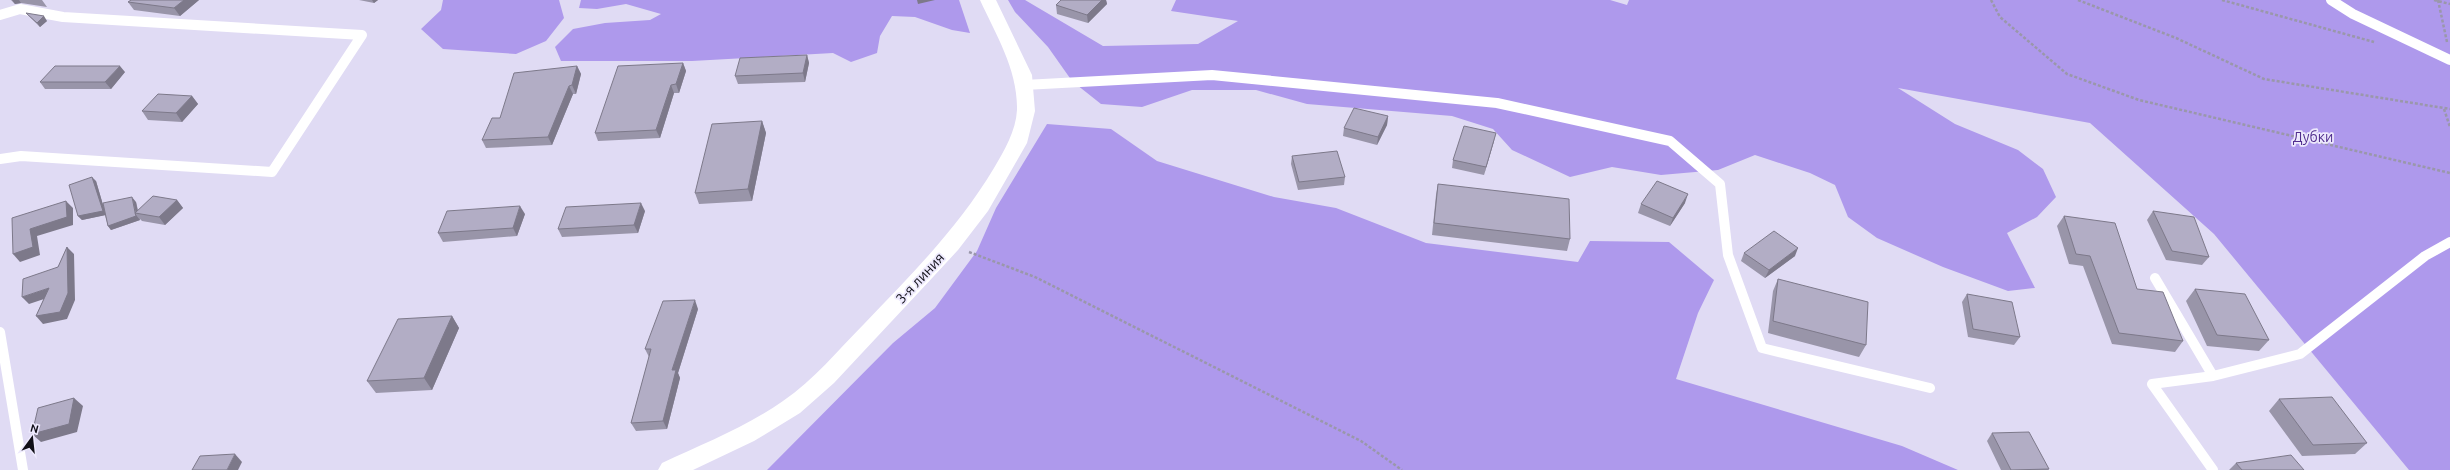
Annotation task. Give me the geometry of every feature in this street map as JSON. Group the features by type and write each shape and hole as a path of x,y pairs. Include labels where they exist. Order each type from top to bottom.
{"street":[{"name":"3-я линия","path":"670,470 746,434 792,407 826,377 951,245 993,188 1018,143 1026,111 1023,75 988,0"}],"lane":[{"path":"2331,0 2353,14 2450,60"},
{"path":"0,15 20,9 63,17 362,35 272,172 21,156 0,159"},
{"path":"1024,85 1212,75 1497,103 1670,141 1720,184 1728,255 1762,348 1930,388"},
{"path":"2213,470 2152,384 2213,376 2300,354 2425,256 2450,242"},
{"path":"2155,278 2213,376"},
{"path":"0,332 23,470"}],"path":[{"path":"1991,0 2000,17 2067,74 2139,100 2450,172"},
{"path":"2078,0 2176,38 2264,80 2450,109"},
{"path":"2222,0 2378,44"},
{"path":"2434,0 2439,0 2450,4"},
{"path":"2439,0 2447,44"},
{"path":"2444,109 2450,127"},
{"path":"951,245 1035,277 1361,441 1402,470"}],"green space":[{"path":"443,0 559,0 564,18 546,41 516,54 443,49 421,29 441,10"},
{"path":"581,0 959,0 970,33 952,30 915,17 892,16 880,36 877,53 851,62 833,53 692,61 561,61 555,47 573,29 605,23 650,20 661,14 626,4 597,9 579,8"},
{"name":"Дубки","path":"1008,0 1025,0 1103,46 1198,44 1238,21 1171,11 1176,0 1610,0 1627,5 1629,0 2450,0 2450,470 2409,470 2214,234 2090,123 1898,88 1955,124 2018,150 2043,169 2056,197 2037,217 2007,233 2035,288 2008,291 1943,267 1877,238 1848,217 1835,185 1810,173 1755,155 1718,170 1661,175 1612,167 1570,177 1512,150 1493,129 1452,116 1307,104 1256,90 1192,90 1142,107 1101,104 1072,81 1048,47 1015,12"},
{"path":"1047,124 1111,129 1157,161 1274,197 1336,208 1426,243 1578,262 1590,241 1669,242 1714,280 1698,313 1676,379 1902,446 1958,470 767,470 893,343 935,308 977,251 996,208"}],"building":[{"path":"131,0 184,0 174,8 128,2"},
{"path":"1061,0 1102,0 1087,15 1056,5"},
{"path":"26,13 44,16 37,23"},
{"path":"807,55 803,73 735,76 740,58"},
{"path":"683,63 676,84 671,85 656,130 595,133 618,66"},
{"path":"55,66 120,66 105,82 40,82"},
{"path":"577,66 572,85 569,86 548,137 482,140 492,118 500,118 514,73"},
{"path":"158,94 192,96 176,113 142,111"},
{"path":"1354,108 1388,116 1378,137 1344,128"},
{"path":"762,121 748,189 695,193 712,124"},
{"path":"1464,126 1496,133 1486,167 1453,160"},
{"path":"1337,151 1345,177 1299,182 1292,156"},
{"path":"92,177 103,211 78,216 69,185"},
{"path":"1657,181 1688,194 1673,218 1641,204"},
{"path":"1438,184 1569,199 1570,239 1434,223"},
{"path":"153,196 177,200 159,217 135,213"},
{"path":"132,197 136,216 108,226 103,203"},
{"path":"66,201 67,217 30,229 33,247 13,254 12,218"},
{"path":"641,203 634,225 558,229 566,207"},
{"path":"520,206 513,228 438,233 447,211"},
{"path":"2153,211 2194,217 2209,257 2172,251"},
{"path":"2064,216 2115,223 2137,289 2163,292 2183,341 2119,333 2090,256 2076,254"},
{"path":"1774,231 1798,248 1769,270 1744,253"},
{"path":"67,247 68,293 60,312 36,316 49,288 22,297 23,279 58,267"},
{"path":"1778,279 1868,302 1866,345 1773,321"},
{"path":"2195,289 2245,294 2269,340 2217,335"},
{"path":"1967,294 2012,302 2020,337 1973,329"},
{"path":"695,300 672,370 676,370 663,421 631,423 651,349 645,349 663,301"},
{"path":"452,316 424,378 367,381 398,319"},
{"path":"2332,397 2367,443 2313,445 2279,399"},
{"path":"74,398 69,424 32,434 38,408"},
{"path":"2029,432 2049,469 2011,470 1992,433"},
{"path":"235,454 227,470 192,470 200,456"},
{"path":"2291,455 2304,470 2242,470 2236,463"}]}
